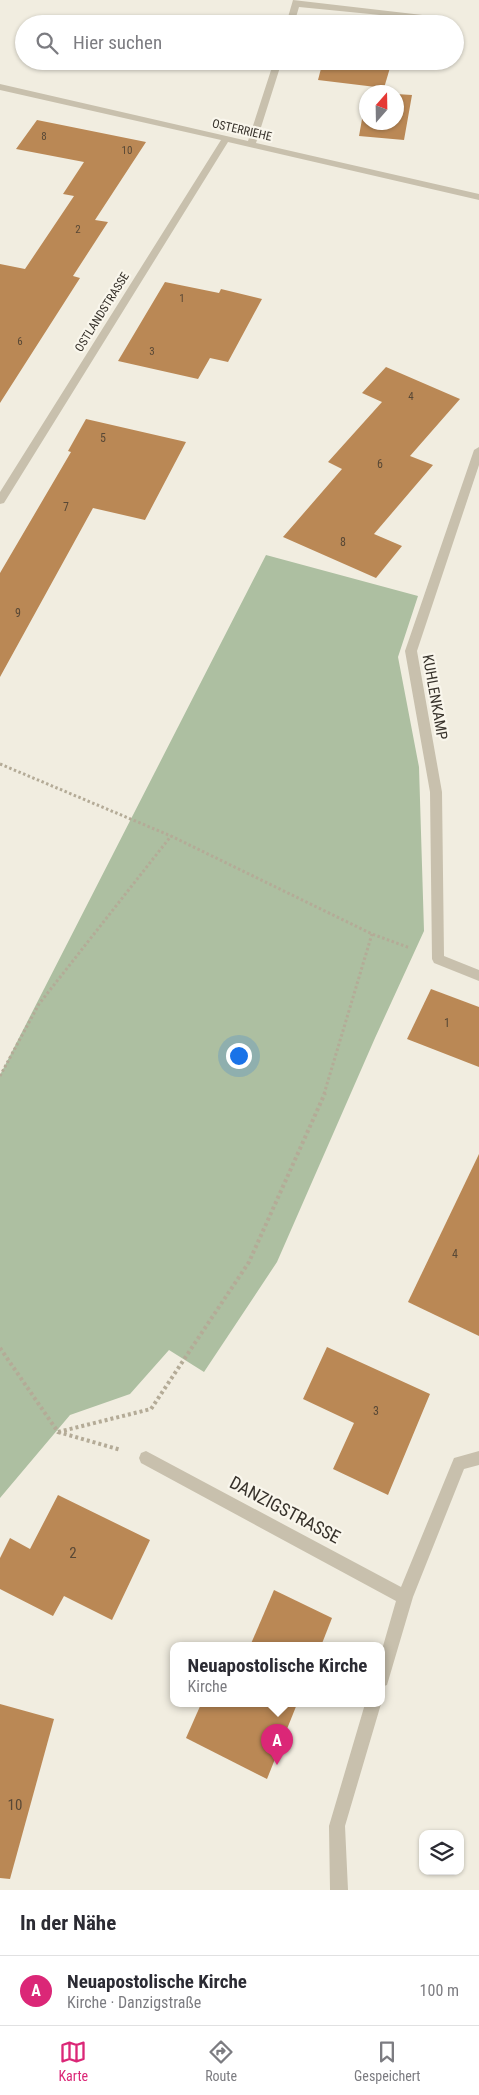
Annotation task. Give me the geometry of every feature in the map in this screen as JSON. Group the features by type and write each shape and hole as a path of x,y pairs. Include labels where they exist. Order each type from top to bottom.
{"street":[{"path":"293,15 297,2 406,15"},
{"path":"251,144 275,70"},
{"name":"OSTERRIEHE","path":"0,87 479,197"},
{"name":"OSTLANDSTRASSE","path":"0,500 226,139"},
{"name":"KUHLENKAMP","path":"438,959 436,792 411,651 479,450"},
{"path":"438,959 479,976"},
{"name":"DANZIGSTRASSE","path":"146,1458 404,1597"},
{"path":"385,1664 404,1597 459,1463 479,1458"},
{"path":"339,1890 337,1826 372,1707"}],"path":[{"path":"0,764 170,836 372,934 438,959"},
{"path":"0,1076 39,1004 170,836"},
{"path":"58,1432 151,1408 249,1262 326,1090 372,934"},
{"path":"0,1348 58,1432 146,1458"}],"green space":[{"path":"266,555 418,596 398,657 419,767 424,931 277,1262 204,1372 169,1350 130,1394 70,1415 0,1498 0,1075"}],"building":[{"path":"321,70 389,70 385,85 359,85 318,80"},
{"path":"404,94 412,95 404,140 359,136 360,130 404,130"},
{"path":"37,120 146,142 95,220 108,222 73,276 80,278 0,403 0,264 25,269 74,196 63,194 84,162 16,149"},
{"path":"165,282 219,293 221,289 262,299 228,362 210,358 198,379 118,361"},
{"path":"386,367 460,399 410,456 433,465 374,534 402,546 376,578 283,537 342,469 328,462 382,402 362,393"},
{"path":"86,419 186,442 145,520 93,508 0,677 0,573 71,452 68,451"},
{"path":"431,989 479,1007 479,1067 407,1039"},
{"path":"479,1154 479,1336 408,1302"},
{"path":"327,1347 430,1394 388,1495 333,1469 354,1423 303,1399"},
{"path":"58,1495 150,1540 112,1620 64,1596 53,1616 0,1589 0,1558 10,1538 30,1549"},
{"path":"274,1590 332,1618 323,1642 252,1642"},
{"path":"0,1704 54,1719 10,1879 0,1878"},
{"path":"200,1707 296,1707 267,1779 186,1738"}],"place":[{"name":"Neuapostolische Kirche","path":"277,1765"}]}
